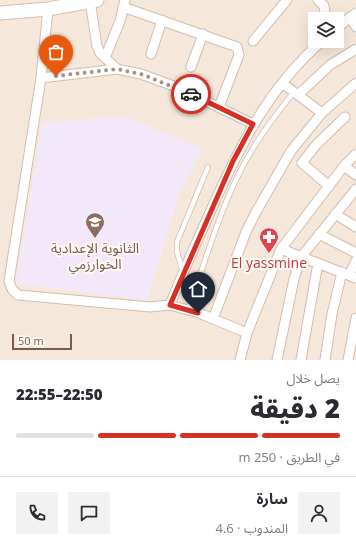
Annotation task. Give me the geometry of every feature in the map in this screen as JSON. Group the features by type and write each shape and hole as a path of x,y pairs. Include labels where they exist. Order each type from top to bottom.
{"main road":[{"path":"0,13 48,9 64,3 94,1"}],"street":[{"path":"253,41 287,0"},
{"path":"320,0 324,6 325,12"},
{"path":"94,1 97,46 105,58 117,69"},
{"path":"105,58 124,4 162,20 234,45 239,50 239,54 218,107"},
{"path":"48,9 41,78 9,281 12,289 18,295 150,307 170,305 188,310 248,333"},
{"path":"344,22 353,15 356,27"},
{"path":"151,54 162,20"},
{"path":"191,67 203,34"},
{"path":"170,305 183,272 233,161 253,124 291,71 315,48"},
{"path":"296,93 330,65 356,49"},
{"path":"41,78 117,69 158,80 253,124"},
{"path":"282,83 322,113"},
{"path":"213,319 241,243 256,212 291,151 322,113 356,83"},
{"path":"329,186 302,163 316,145 345,117"},
{"path":"240,360 248,333 281,249 344,166 356,154"},
{"path":"344,166 356,174"},
{"path":"277,360 294,279 301,257 335,214 354,195"},
{"path":"335,214 356,226"},
{"path":"319,234 356,253"},
{"path":"281,249 349,275"},
{"path":"325,360 332,314 356,261"},
{"path":"301,360 318,263"},
{"path":"348,360 354,343 356,318"}],"lane":[{"path":"188,310 230,194 243,166 259,139 296,93"},
{"path":"183,272 177,252 177,242 208,166"}],"shaded area":[{"path":"0,0 356,0 356,360 0,360"},
{"name":"الثانوية الإعدادية الخوارزمي","path":"123,116 203,149 179,194 148,299 145,300 16,284 42,123"}],"way so far":[{"path":"56,76 117,69 141,74 191,94"}],"place":[{"name":"الثانوية الإعدادية الخوارزمي","path":"95,239"},
{"name":"El yassmine","path":"269,254"}],"route":[{"path":"191,94 253,124 233,161 170,305 198,313"}]}
